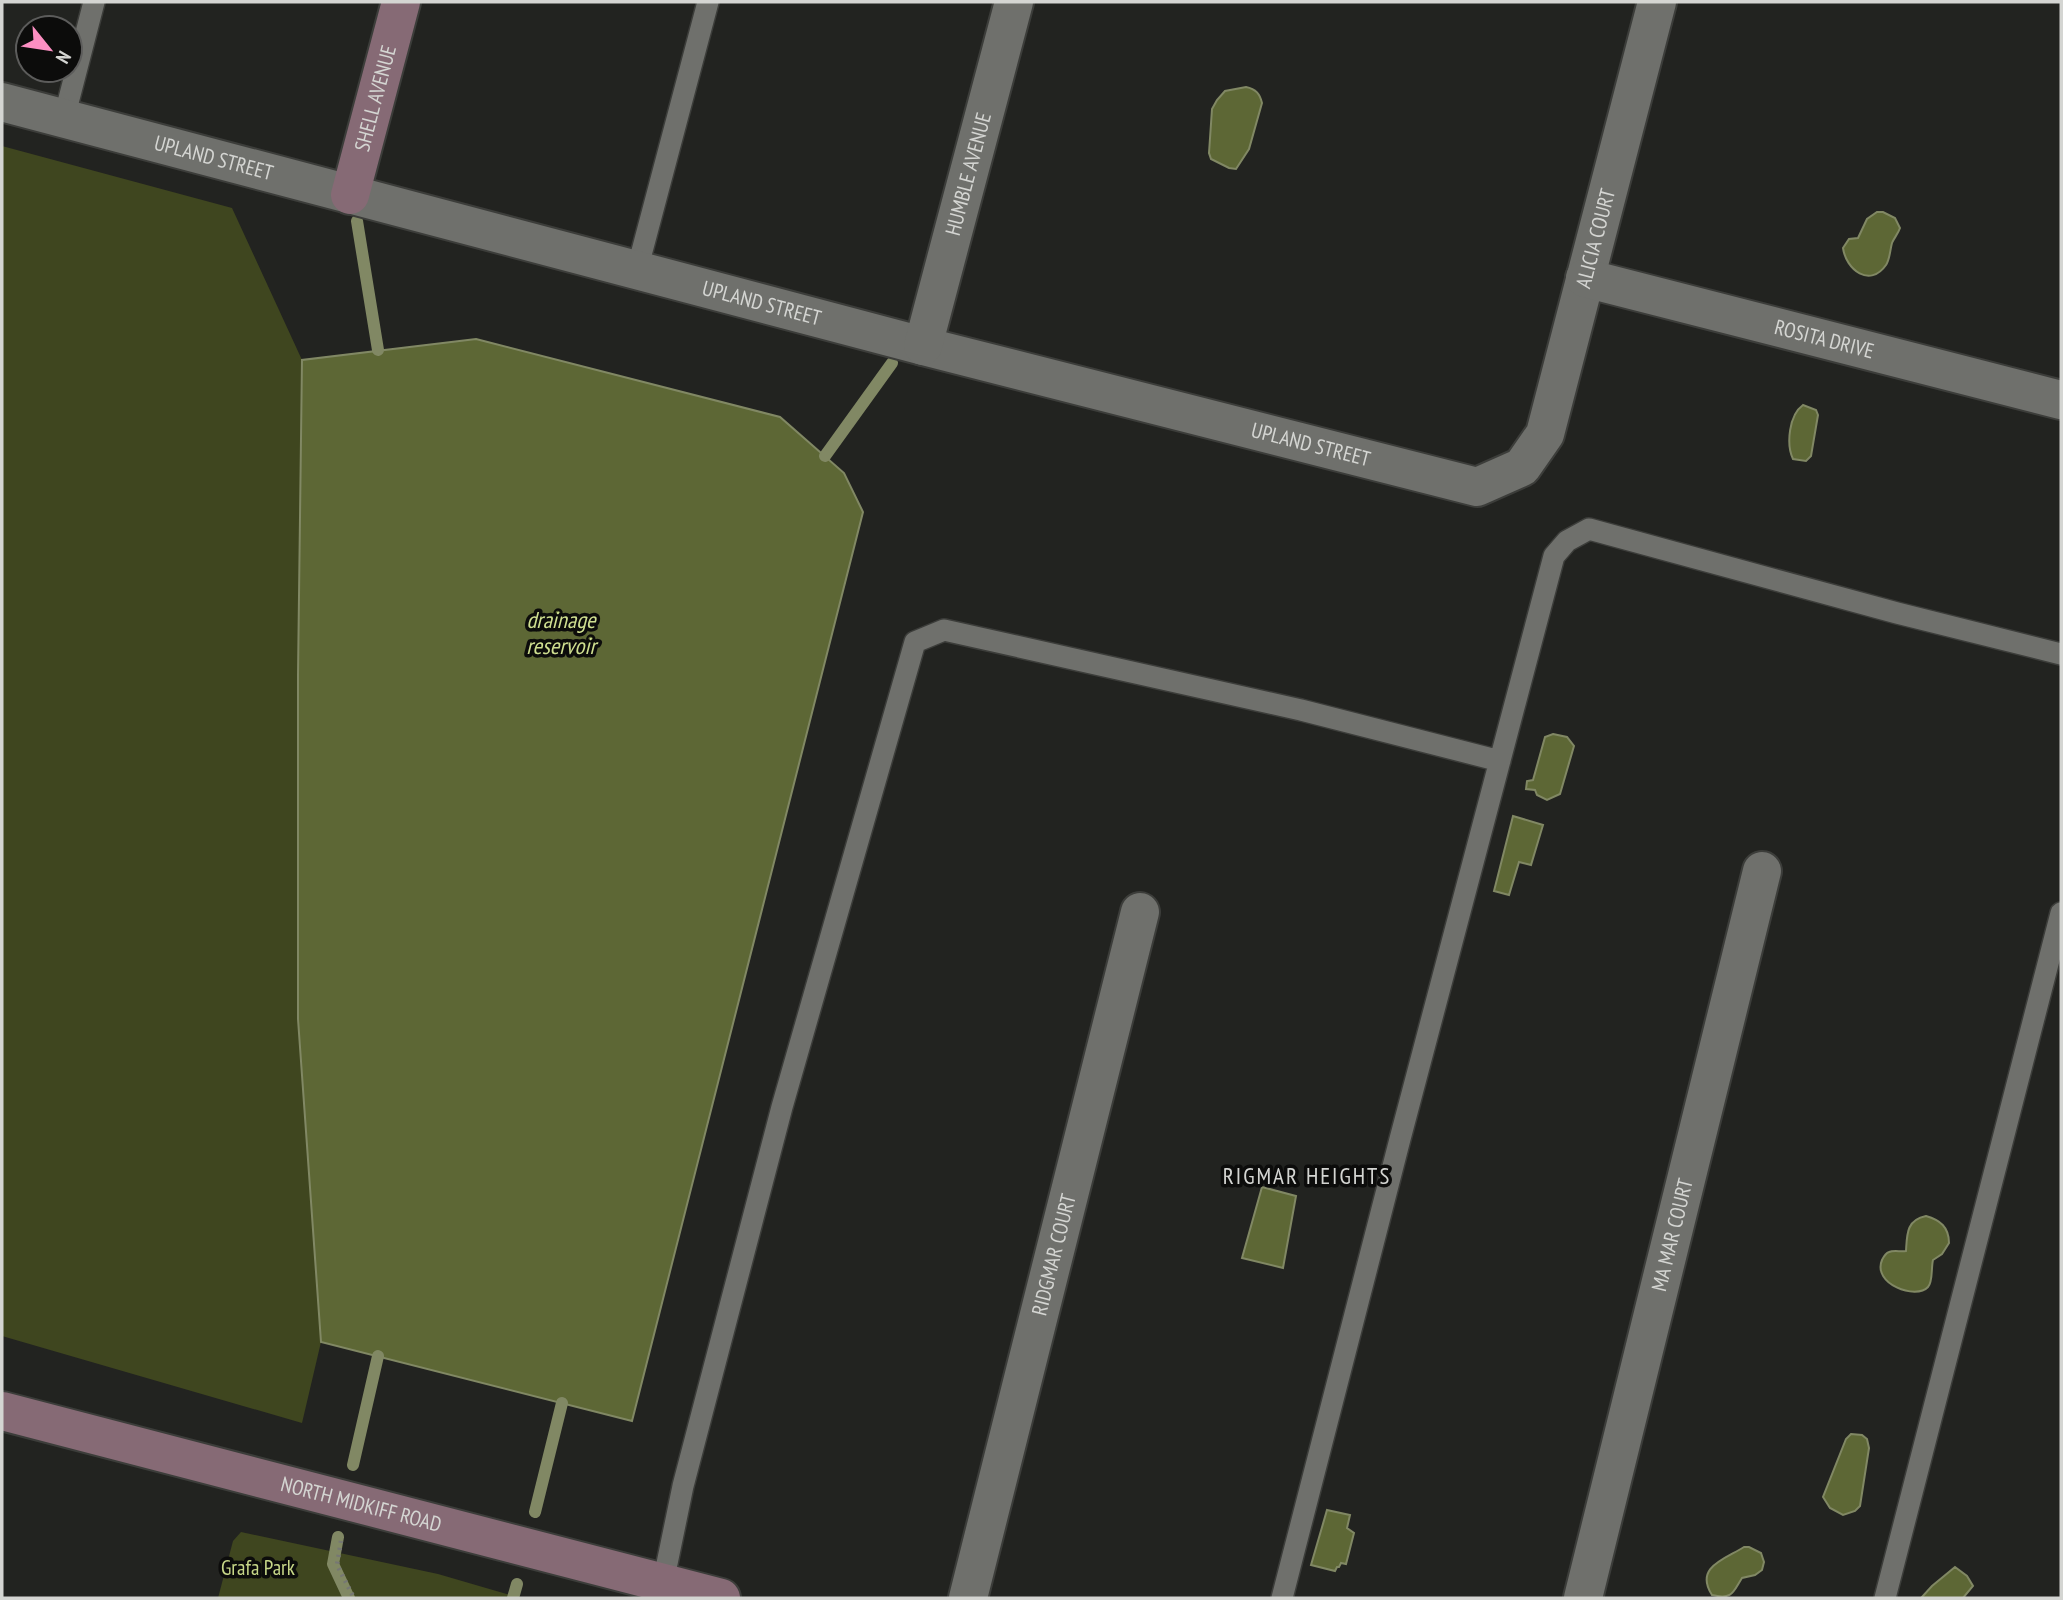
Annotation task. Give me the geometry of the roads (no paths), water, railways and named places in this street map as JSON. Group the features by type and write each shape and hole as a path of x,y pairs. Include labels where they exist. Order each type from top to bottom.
{"main road":[{"name":"SHELL AVENUE","path":"350,195 401,2"},
{"name":"NORTH MIDKIFF ROAD","path":"2,1411 721,1598"}],"street":[{"name":"HUMBLE AVENUE","path":"923,346 1014,2"},
{"name":"ALICIA COURT","path":"1522,467 1545,434 1657,2"},
{"name":"UPLAND STREET","path":"2,102 923,346 1477,486 1522,467"},
{"name":"ROSITA DRIVE","path":"1585,278 2061,400"},
{"name":"MA MAR COURT","path":"1583,1598 1762,871"},
{"name":"RIDGMAR COURT","path":"968,1598 1140,912"}],"lane":[{"path":"64,118 94,2"},
{"path":"637,270 708,2"},
{"path":"1282,1598 1403,1126 1554,556 1567,541 1589,529 2061,654"},
{"path":"663,1583 683,1486 782,1107 915,642 944,630 1301,710 1500,761"},
{"path":"1885,1598 2061,913"}],"water":[{"path":"1246,87 1257,92 1262,103 1249,149 1236,169 1229,168 1211,159 1209,153 1212,109 1225,91"},
{"path":"1877,212 1895,218 1900,228 1892,243 1886,265 1880,272 1866,276 1849,263 1843,248 1849,239 1858,238 1867,219"},
{"name":"drainage reservoir","path":"476,339 780,417 844,473 863,512 632,1421 321,1342 298,1019 302,360"},
{"path":"1803,405 1816,410 1818,415 1811,456 1806,461 1793,459 1790,446 1792,423"},
{"path":"1553,734 1567,737 1574,746 1560,794 1547,800 1537,795 1535,790 1526,789 1527,781 1533,780 1545,737"},
{"path":"1513,816 1543,825 1531,865 1519,862 1509,895 1494,891"},
{"path":"1262,1187 1296,1196 1283,1268 1242,1258"},
{"path":"1926,1216 1943,1225 1949,1243 1942,1254 1933,1260 1930,1285 1922,1291 1914,1292 1889,1283 1883,1276 1882,1260 1889,1252 1906,1251 1907,1234 1911,1225"},
{"path":"1851,1434 1862,1435 1867,1439 1869,1448 1860,1506 1843,1515 1830,1508 1823,1497 1846,1439"},
{"path":"1327,1510 1350,1515 1347,1528 1354,1533 1346,1564 1341,1563 1335,1571 1311,1565"},
{"path":"1744,1547 1761,1553 1764,1562 1762,1570 1742,1578 1728,1596 1712,1595 1707,1585 1709,1571 1721,1560"},
{"path":"1955,1567 1967,1576 1973,1586 1963,1598 1921,1598 1932,1586"}],"waterway":[{"path":"357,221 378,350"},
{"path":"825,456 892,363"},
{"path":"353,1465 378,1356"},
{"path":"535,1512 562,1403"},
{"path":"338,1537 333,1564 349,1598"},
{"path":"513,1598 517,1584"}],"district":[{"name":"RIGMAR HEIGHTS","path":"1307,1176"}],"park label":[{"name":"Grafa Park","path":"258,1568"}]}
